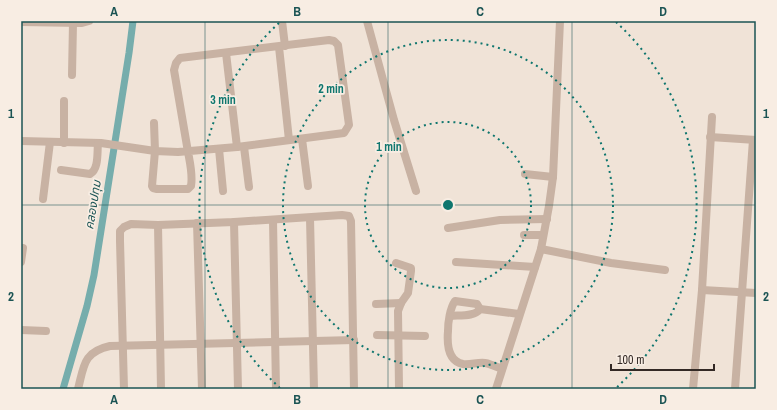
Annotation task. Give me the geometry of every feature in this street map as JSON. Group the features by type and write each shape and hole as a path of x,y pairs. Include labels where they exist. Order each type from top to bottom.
{"street":[{"path":"21,22 73,23 89,21"},
{"path":"282,21 282,46 289,140"},
{"path":"368,21 394,120 416,191"},
{"path":"496,389 541,249 547,219 553,177 560,21"},
{"path":"72,74 73,23"},
{"path":"21,141 100,143 155,151 188,152 241,147 344,133 349,125 338,45 334,41 329,40 180,58 176,63 174,70 188,152 192,177 191,186 188,189 153,188 152,182 155,151 154,123"},
{"path":"226,53 249,187"},
{"path":"64,102 64,143"},
{"path":"693,389 702,290 712,117"},
{"path":"710,136 755,140 736,389"},
{"path":"302,139 308,186"},
{"path":"43,199 50,142"},
{"path":"61,170 90,174 96,167 100,143"},
{"path":"219,149 224,191"},
{"path":"525,174 553,177"},
{"path":"124,389 120,231 124,226 131,224 158,225 234,222 342,215 349,216 351,222 354,389"},
{"path":"310,218 314,389"},
{"path":"448,228 500,220 547,219"},
{"path":"273,220 276,389"},
{"path":"234,222 238,389"},
{"path":"197,223 202,389"},
{"path":"158,225 161,389"},
{"path":"524,235 543,235"},
{"path":"21,262 23,248"},
{"path":"541,249 611,263 665,270"},
{"path":"456,262 535,267"},
{"path":"396,263 411,268 408,293 401,303 398,311 399,389"},
{"path":"702,290 756,293"},
{"path":"480,309 477,304 472,302 455,301 452,305 448,328 448,347 450,355 456,361 463,364 486,363 502,369"},
{"path":"376,304 401,303"},
{"path":"480,309 520,314"},
{"path":"450,316 474,314 480,309"},
{"path":"21,330 46,331"},
{"path":"377,335 425,336"},
{"path":"78,389 85,364 90,355 98,349 110,346 354,340"}],"waterway":[{"name":"คลองปทุม","path":"63,389 87,306 94,275 133,21"}]}
